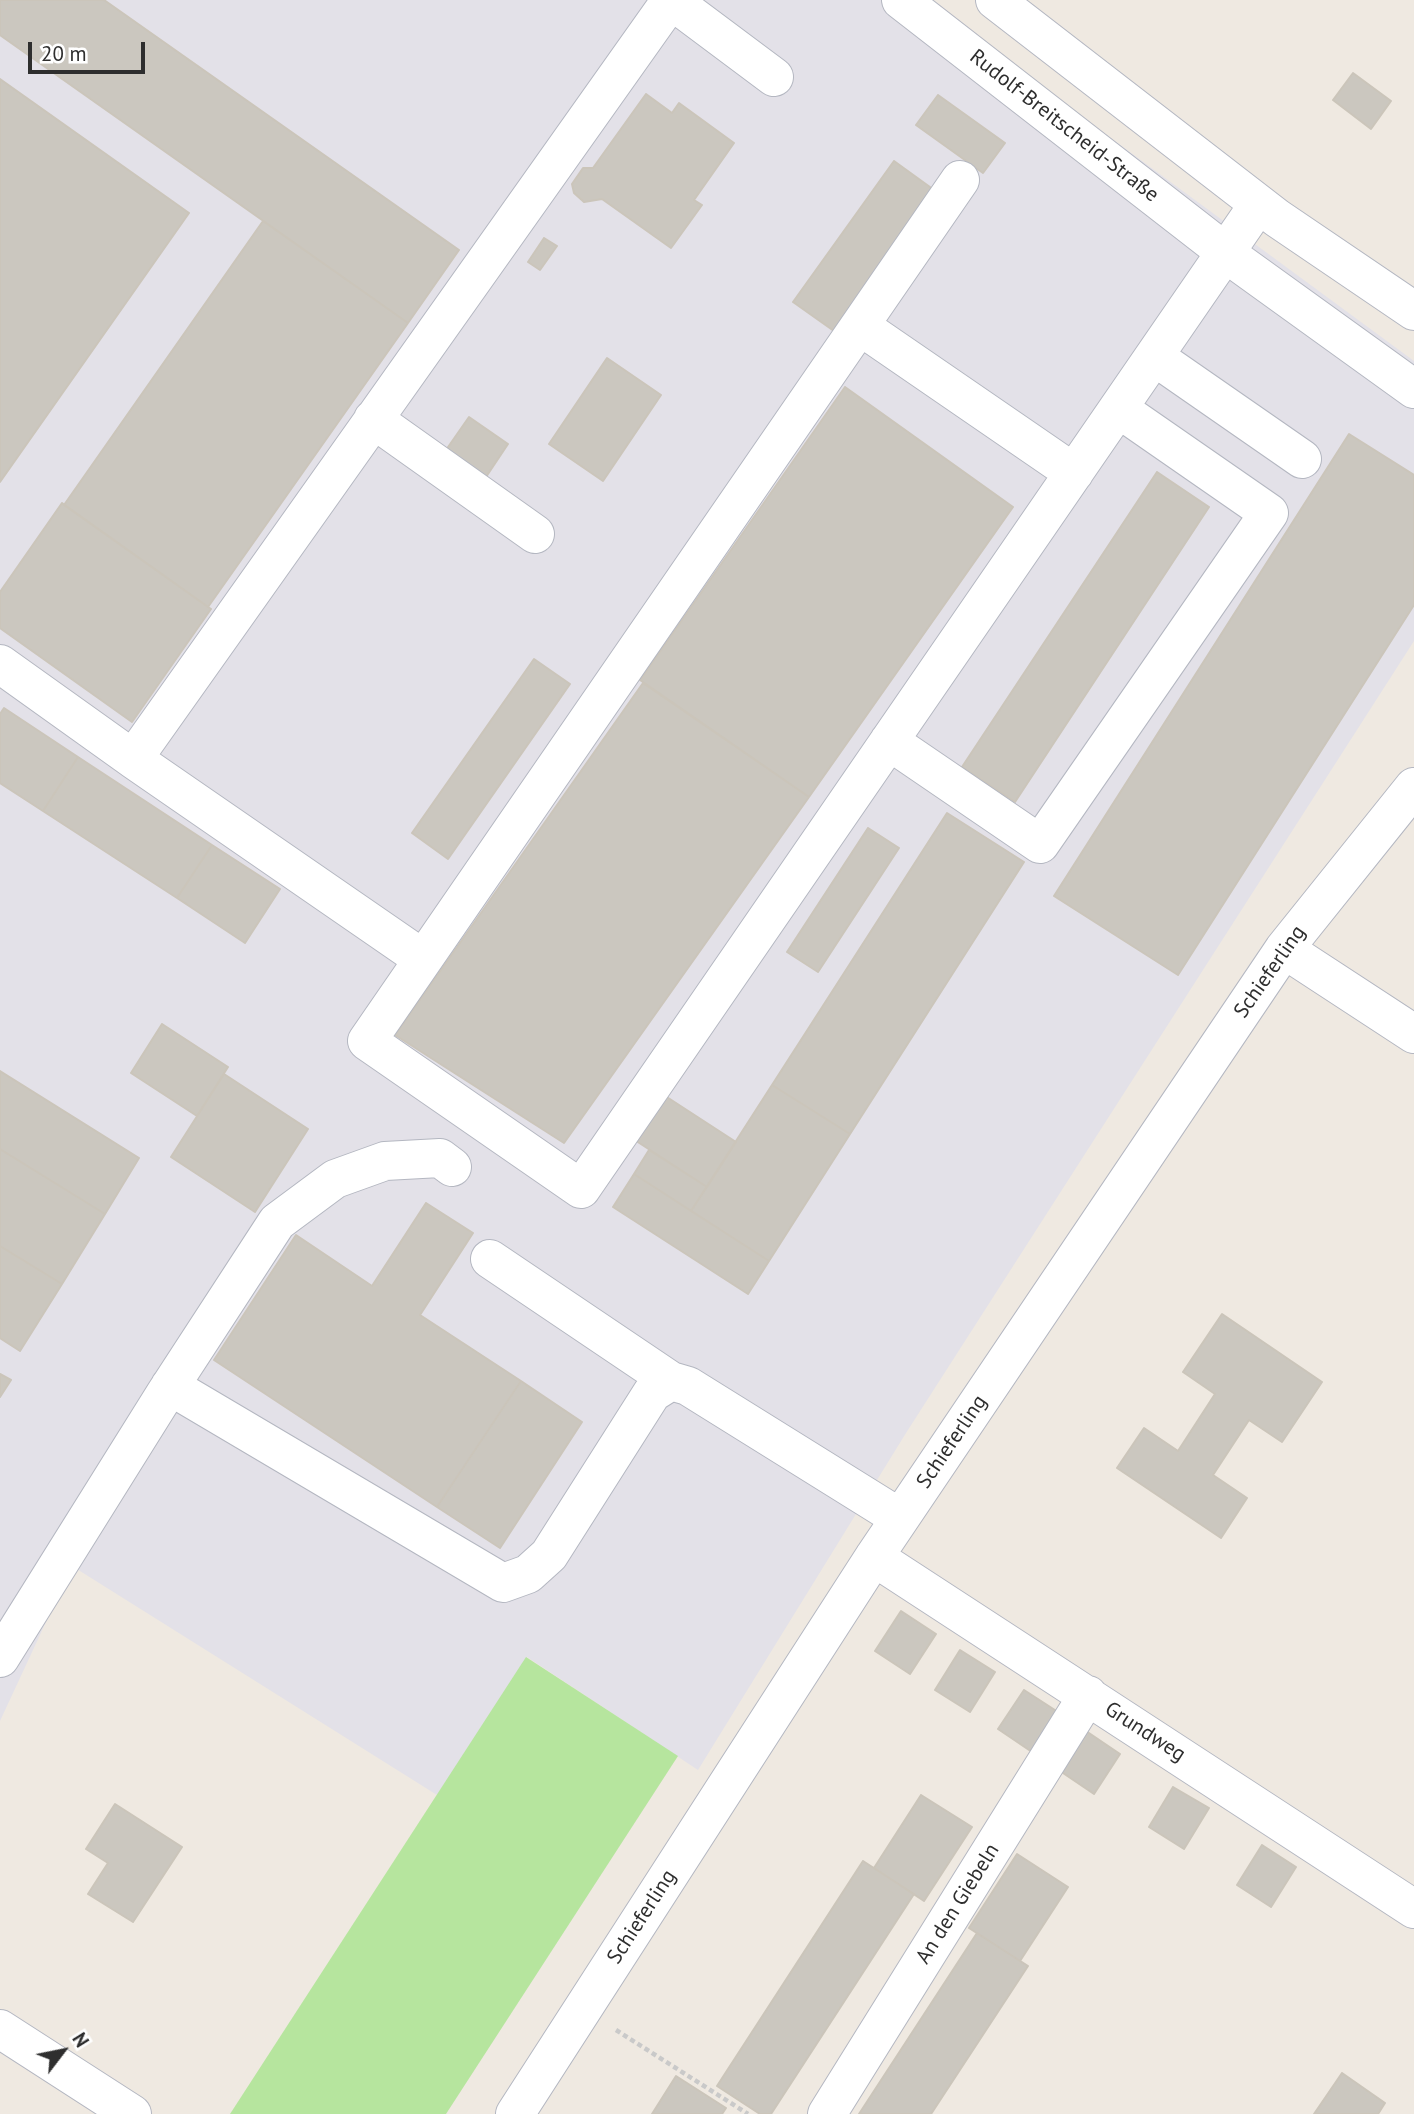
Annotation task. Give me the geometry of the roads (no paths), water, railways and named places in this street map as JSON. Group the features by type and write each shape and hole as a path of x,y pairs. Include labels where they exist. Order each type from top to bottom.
{"street":[{"path":"133,759 671,0 774,77"},
{"name":"Rudolf-Breitscheid-Straße","path":"901,0 1226,253 1414,390"},
{"path":"995,0 1258,205 1414,310"},
{"path":"960,180 367,1041 581,1189 1258,205"},
{"path":"860,326 1074,474"},
{"path":"1155,357 1302,459"},
{"path":"890,741 1040,844 1269,513 1119,409"},
{"path":"373,419 535,534"},
{"path":"0,664 423,959"},
{"name":"Schieferling","path":"515,2114 874,1557 1284,949 1414,787"},
{"path":"1284,949 1414,1034"},
{"path":"0,1658 170,1386 277,1222 334,1179 385,1161 440,1158 452,1167"},
{"path":"490,1259 671,1381 688,1386 900,1518"},
{"path":"170,1386 503,1583 528,1574 549,1555 652,1393 671,1381"},
{"name":"Grundweg","path":"874,1557 1414,1909"},
{"name":"An den Giebeln","path":"827,2114 1088,1695"},
{"path":"0,2029 132,2114"}]}
